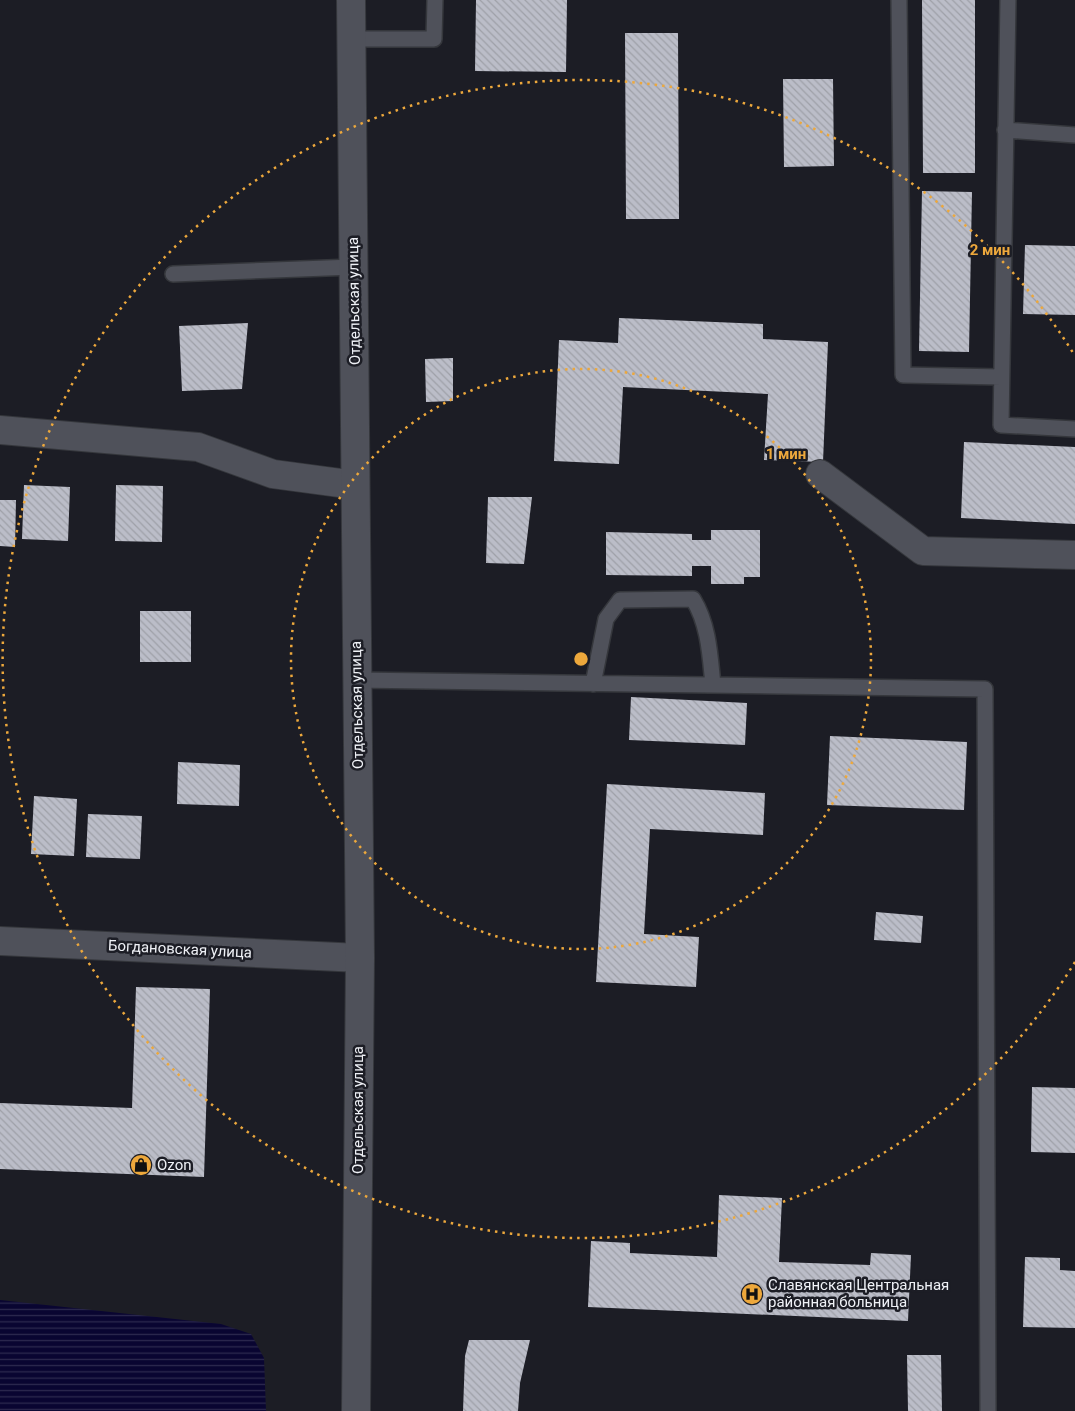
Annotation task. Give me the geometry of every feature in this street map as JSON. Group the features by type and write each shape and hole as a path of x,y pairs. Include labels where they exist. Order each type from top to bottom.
{"street":[{"name":"Отдельская улица","path":"351,0 360,958 356,1411"},
{"path":"0,430 198,447 273,474 356,485"},
{"path":"820,474 923,551 1075,555"},
{"name":"Богдановская улица","path":"0,941 360,958"}],"lane":[{"path":"351,39 434,39 435,0"},
{"path":"899,0 903,375 1001,377"},
{"path":"1008,0 1001,425 1075,429"},
{"path":"1005,130 1075,135"},
{"path":"172,274 353,266"},
{"path":"593,684 606,619 620,600 693,599 701,612 713,685"},
{"path":"357,680 985,689 988,1411"}],"shaded area":[{"path":"0,1300 221,1324 251,1334 264,1358 266,1411 0,1411"}],"building":[{"path":"476,0 567,0 566,72 475,71"},
{"path":"922,0 975,0 975,173 923,173"},
{"path":"625,33 678,33 679,219 626,219"},
{"path":"783,79 833,79 834,166 784,167"},
{"path":"922,191 972,192 969,352 919,351"},
{"path":"1025,245 1075,246 1075,315 1023,314"},
{"path":"619,318 763,324 763,339 828,342 823,462 764,460 768,394 623,387 619,464 554,461 559,340 618,343"},
{"path":"248,323 242,389 182,391 179,326"},
{"path":"453,358 453,401 426,402 425,359"},
{"path":"964,442 1075,447 1075,524 961,518"},
{"path":"24,485 70,487 68,541 22,539"},
{"path":"116,485 163,486 162,542 115,541"},
{"path":"488,497 532,497 524,564 486,563"},
{"path":"0,500 16,500 15,547 0,546"},
{"path":"711,530 760,530 760,577 744,577 744,584 711,584 711,566 692,566 692,576 606,575 606,532 692,534 692,540 711,540"},
{"path":"140,611 191,611 191,662 140,662"},
{"path":"631,697 747,703 745,745 629,740"},
{"path":"830,736 967,742 964,810 827,805"},
{"path":"178,762 240,765 239,806 177,804"},
{"path":"607,784 765,793 763,835 650,829 644,934 699,937 696,987 596,982"},
{"path":"34,796 77,799 74,856 31,854"},
{"path":"88,814 142,816 140,859 86,857"},
{"path":"876,912 923,916 921,943 874,940"},
{"path":"136,987 210,989 204,1177 0,1169 0,1103 132,1108"},
{"path":"1032,1087 1075,1088 1075,1153 1031,1152"},
{"path":"719,1195 782,1198 779,1262 870,1265 871,1253 911,1255 908,1321 588,1307 591,1241 630,1243 630,1253 717,1257"},
{"path":"1025,1257 1060,1258 1060,1270 1075,1271 1075,1328 1023,1327"},
{"path":"469,1340 530,1340 520,1383 518,1411 463,1411 465,1356"},
{"path":"907,1355 941,1355 942,1411 908,1411"}],"place":[{"name":"Ozon","path":"141,1165"},
{"name":"Славянская Центральная районная больница","path":"752,1294"}]}
